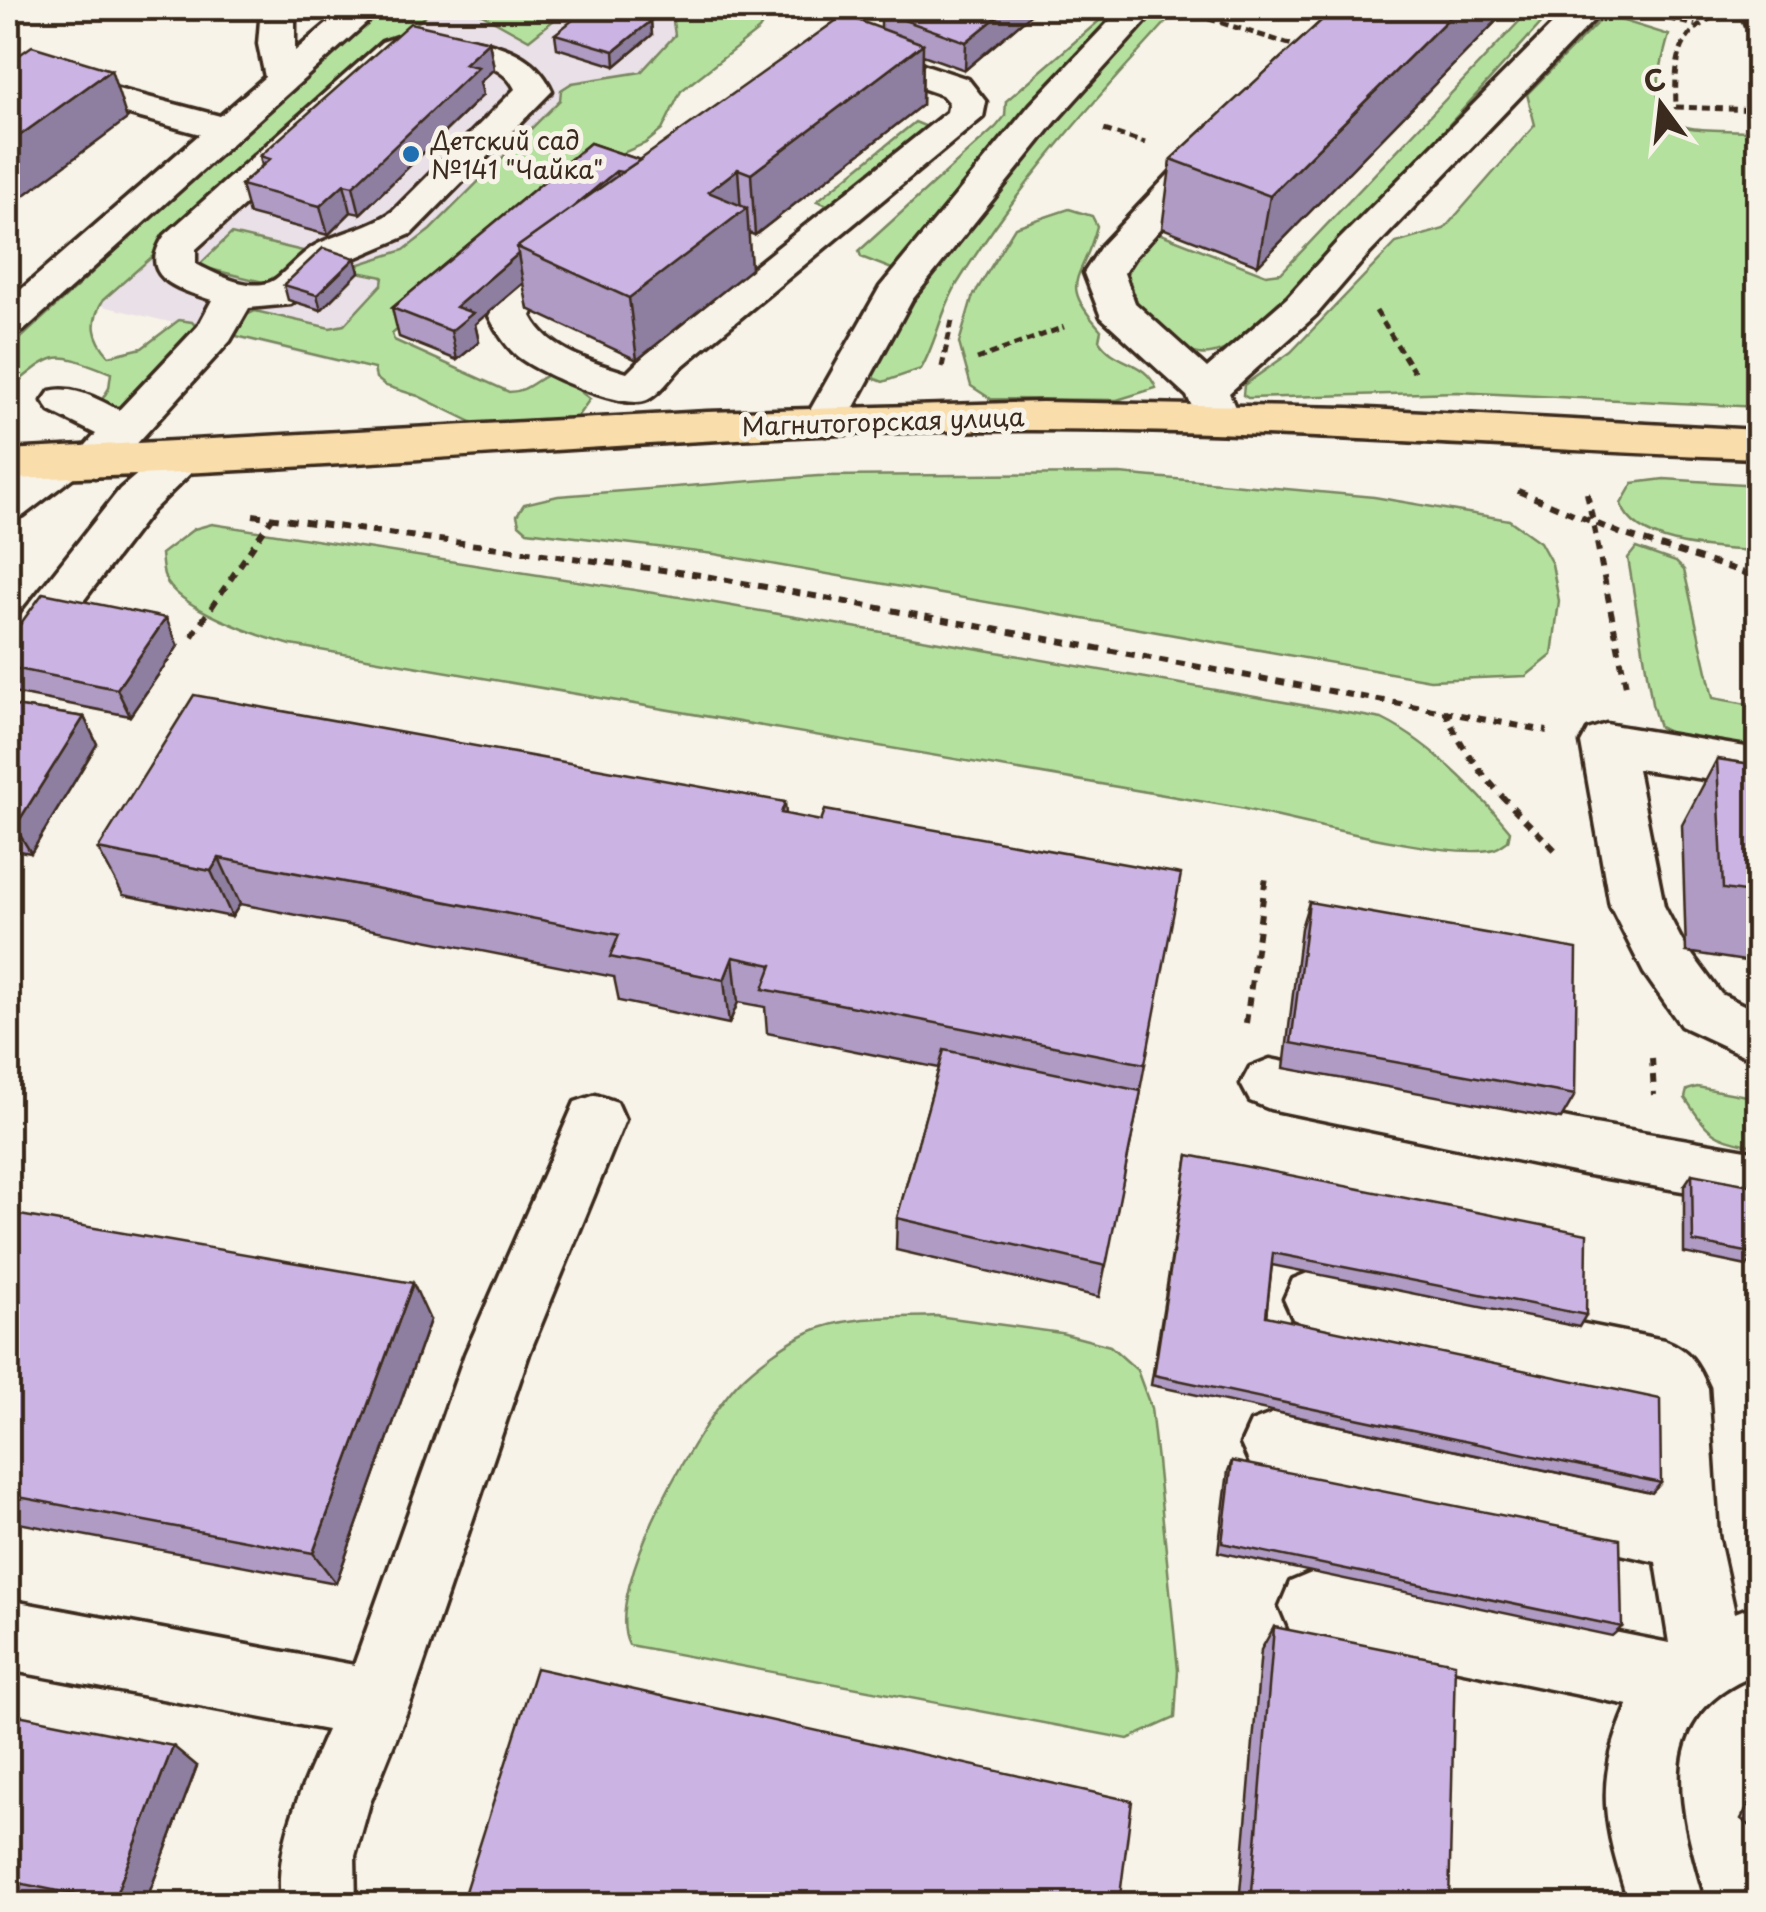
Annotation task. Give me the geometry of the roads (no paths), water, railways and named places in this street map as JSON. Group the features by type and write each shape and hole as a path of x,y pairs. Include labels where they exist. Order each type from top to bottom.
{"main road":[{"name":"Магнитогорская улица","path":"8,465 79,463 153,450 638,410 826,421 1212,403 1445,427 1758,444"}],"lane":[{"path":"278,8 276,44 284,81"},
{"path":"108,187 284,81 366,8"},
{"path":"1244,120 1189,173 1116,253 1104,273 1116,308 1212,403 1320,291 1352,249 1608,8"},
{"path":"826,421 894,296 1132,9"},
{"path":"857,39 956,88 968,102 964,117 666,358 638,410 522,341 510,316 516,303 857,39"},
{"path":"411,42 428,42 498,58 531,76 534,91 407,219 386,235 330,254 284,293 267,298 237,292 176,270 174,252 179,244 395,50 411,42"},
{"path":"8,111 42,90 72,88 208,124"},
{"path":"8,322 208,124"},
{"path":"8,666 136,500 153,450 237,292"},
{"path":"153,450 230,370"},
{"path":"65,401 153,450"},
{"path":"8,504 79,463"},
{"path":"1758,768 1622,747 1637,906 1663,956 1701,1010 1758,1038"},
{"path":"1270,1084 1656,1162 1758,1178"},
{"path":"318,1904 313,1882 332,1810 375,1704 496,1354 596,1120"},
{"path":"1315,1299 1664,1370 1676,1388 1684,1535 1704,1629 1715,1660"},
{"path":"1274,1444 1684,1535"},
{"path":"1314,1606 1715,1660"},
{"path":"8,1635 375,1704"},
{"path":"1667,1904 1657,1875 1640,1783 1652,1738 1715,1660"}],"place":[{"name":"Детский сад №141 \"Чайка\"","path":"411,154"}]}
